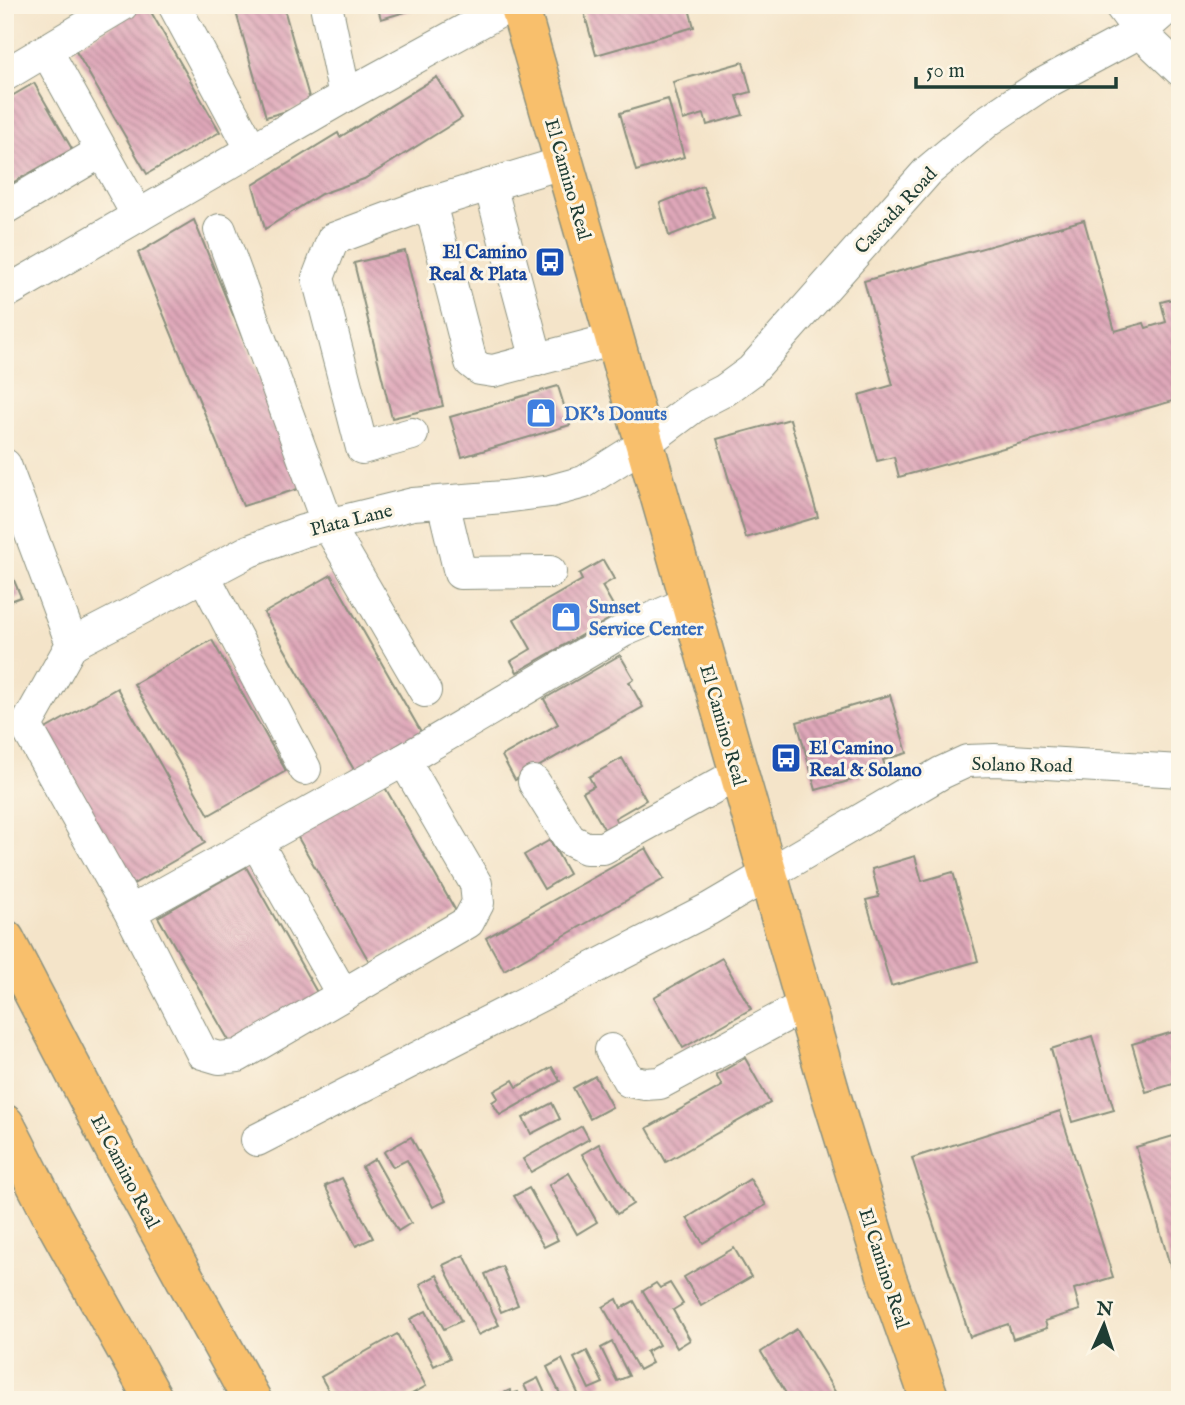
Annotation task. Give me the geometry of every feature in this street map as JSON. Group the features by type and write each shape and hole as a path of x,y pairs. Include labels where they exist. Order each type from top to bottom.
{"main road":[{"name":"El Camino Real","path":"519,5 865,1209 930,1400"},
{"name":"El Camino Real","path":"5,939 121,1162 251,1400"},
{"path":"5,1124 53,1218 154,1400"},
{"path":"53,1218 128,1400"}],"street":[{"path":"5,75 122,5"},
{"path":"174,5 252,150"},
{"path":"326,5 345,96"},
{"path":"5,293 345,96 511,5"},
{"path":"1120,5 1140,32 1180,70"},
{"name":"Cascada Road","path":"644,444 696,405 725,390 751,371 929,171 989,120 1041,85 1140,32 1171,5"},
{"path":"46,50 138,216"},
{"path":"5,208 102,151"},
{"path":"412,434 362,447 318,278 333,239 430,203 565,162"},
{"path":"490,185 537,360"},
{"path":"430,203 471,362 480,369 493,371 615,339"},
{"path":"220,230 328,524 425,691"},
{"name":"Plata Lane","path":"72,644 249,551 303,531 413,504 551,491 584,482 644,444"},
{"path":"5,465 72,644 26,726 130,912 202,1053 219,1058 238,1056 468,922 478,903 476,884 404,760"},
{"path":"443,502 460,573 550,572"},
{"path":"204,576 305,769"},
{"path":"130,912 404,760 622,631 690,601"},
{"name":"Solano Road","path":"257,1140 709,909 941,773 967,761 995,760 1180,771"},
{"path":"534,782 570,840 586,848 603,848 738,774"},
{"path":"256,842 344,995"},
{"path":"611,1050 629,1081 660,1083 805,1005"}],"building":[{"path":"147,5 220,132 147,174 74,48"},
{"path":"234,5 283,5 311,104 266,117"},
{"path":"377,5 426,5 426,6 381,19"},
{"path":"582,5 688,5 694,27 596,55"},
{"path":"743,62 751,92 737,96 743,115 707,125 704,114 683,120 673,82"},
{"path":"437,77 462,118 364,179 321,194 265,229 253,185 338,133 340,137"},
{"path":"34,83 72,149 5,187 5,100"},
{"path":"668,99 684,157 636,171 620,113"},
{"path":"703,186 714,218 669,236 660,203"},
{"path":"194,220 304,487 243,506 138,253"},
{"path":"1084,220 1115,331 1144,323 1146,328 1166,322 1161,302 1180,297 1180,399 899,477 894,457 877,461 859,395 893,385 864,281"},
{"path":"405,251 443,406 392,418 354,263"},
{"path":"558,386 570,425 462,457 450,417"},
{"path":"790,419 818,517 746,538 717,439"},
{"path":"5,559 21,597 5,603"},
{"name":"Sunset Service Center","path":"603,560 614,579 602,586 618,614 517,672 511,661 531,649 514,619 582,580 579,574"},
{"path":"331,575 424,737 357,775 264,613"},
{"path":"212,640 286,771 209,815 134,684"},
{"path":"620,655 634,679 629,682 643,707 515,780 502,756 558,724 544,699"},
{"path":"117,688 205,843 130,886 42,731"},
{"path":"890,695 907,753 883,760 885,766 861,773 863,777 816,790 797,722"},
{"path":"622,758 646,800 615,818 620,827 607,834 583,792 594,786 589,777"},
{"path":"383,784 457,913 370,963 296,834"},
{"path":"550,840 569,874 544,889 524,855"},
{"path":"646,848 664,879 504,970 486,938"},
{"path":"915,856 922,881 953,872 978,961 891,986 866,900 879,897 872,869"},
{"path":"246,867 319,996 232,1046 158,917"},
{"path":"722,958 751,1009 683,1048 654,997"},
{"path":"1180,1030 1180,1082 1146,1092 1132,1044"},
{"path":"1092,1036 1114,1110 1072,1122 1051,1049"},
{"path":"745,1058 770,1103 666,1162 647,1128 722,1086 716,1075"},
{"path":"552,1067 560,1081 500,1115 492,1102 498,1098 494,1091 513,1080 517,1087"},
{"path":"595,1076 612,1107 590,1119 573,1088"},
{"path":"552,1103 560,1119 531,1134 523,1118"},
{"path":"1060,1111 1113,1277 1074,1289 1080,1310 1045,1321 1047,1328 1013,1339 1008,1324 970,1337 912,1158"},
{"path":"582,1126 589,1139 531,1172 523,1159"},
{"path":"1180,1134 1180,1297 1179,1297 1136,1147"},
{"path":"411,1137 446,1201 433,1207 407,1160 393,1167 384,1152"},
{"path":"599,1144 633,1204 617,1214 582,1154"},
{"path":"375,1159 411,1223 398,1231 362,1167"},
{"path":"569,1173 597,1222 577,1234 549,1185"},
{"path":"342,1178 373,1238 356,1246 325,1186"},
{"path":"750,1179 766,1205 703,1243 687,1218"},
{"path":"529,1188 558,1240 544,1247 514,1196"},
{"path":"734,1248 751,1277 701,1306 684,1277"},
{"path":"464,1255 499,1325 478,1335 443,1265"},
{"path":"502,1266 518,1305 501,1312 485,1274"},
{"path":"437,1275 461,1321 444,1329 420,1284"},
{"path":"656,1283 660,1288 670,1283 683,1304 673,1310 690,1340 677,1348 643,1291"},
{"path":"617,1299 621,1308 634,1301 659,1345 646,1352 652,1363 639,1370 603,1307"},
{"path":"426,1311 450,1358 434,1366 410,1319"},
{"path":"797,1329 840,1400 790,1400 761,1352"},
{"path":"397,1334 426,1386 401,1400 334,1400 321,1377"},
{"path":"612,1342 629,1376 617,1381 601,1348"},
{"path":"587,1351 603,1383 589,1389 574,1358"},
{"path":"562,1359 581,1400 563,1400 547,1367"},
{"path":"538,1378 548,1400 531,1400 524,1385"},
{"path":"510,1390 512,1394 518,1392 521,1400 499,1400 497,1396"}],"place":[{"name":"El Camino Real & Plata","path":"550,262"},
{"name":"DK's Donuts","path":"541,413"},
{"name":"Sunset Service Center","path":"566,617"},
{"name":"El Camino Real & Solano","path":"786,758"}]}
